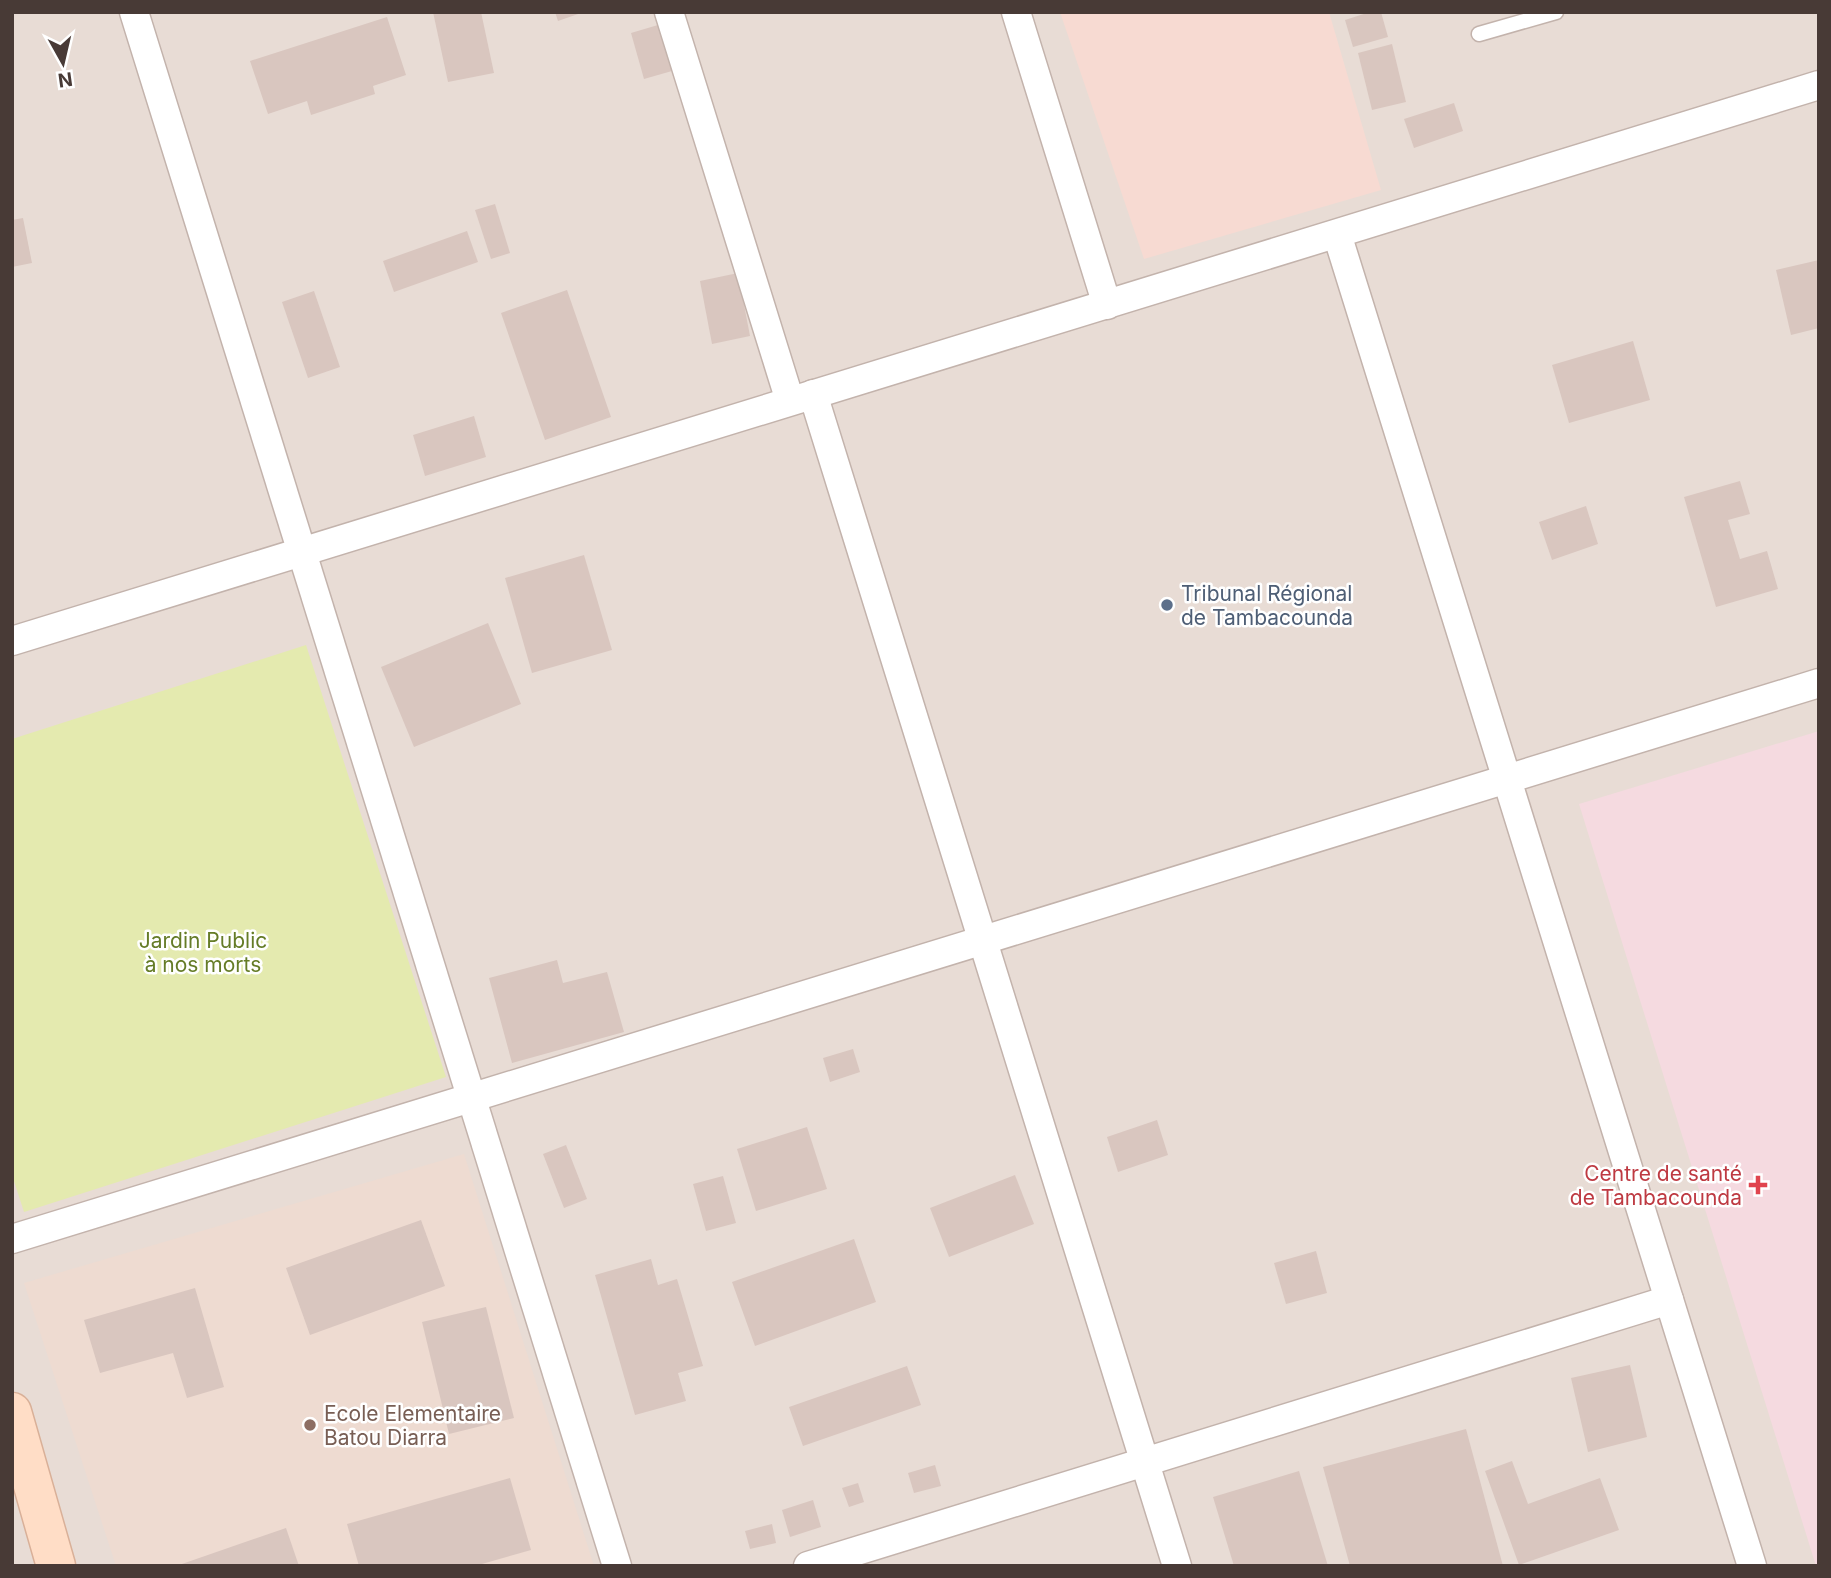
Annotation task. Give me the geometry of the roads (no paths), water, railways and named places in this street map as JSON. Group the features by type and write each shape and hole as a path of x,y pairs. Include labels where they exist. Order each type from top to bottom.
{"main road":[{"path":"12,1412 56,1566"}],"street":[{"path":"134,12 617,1566"},
{"path":"669,12 802,398 983,941 1177,1566"},
{"path":"1016,12 1107,305"},
{"path":"12,641 1819,85"},
{"path":"1337,234 1752,1566"},
{"path":"12,1239 1819,683"},
{"path":"808,1566 1669,1300"}],"lane":[{"path":"1479,34 1556,12"}],"place":[{"name":"Tribunal Régional de Tambacounda","path":"1167,605"},
{"name":"Centre de santé de Tambacounda","path":"1758,1185"},
{"name":"Ecole Elementaire Batou Diarra","path":"310,1425"}],"park label":[{"name":"Jardin Public à nos morts","path":"203,952"}]}
